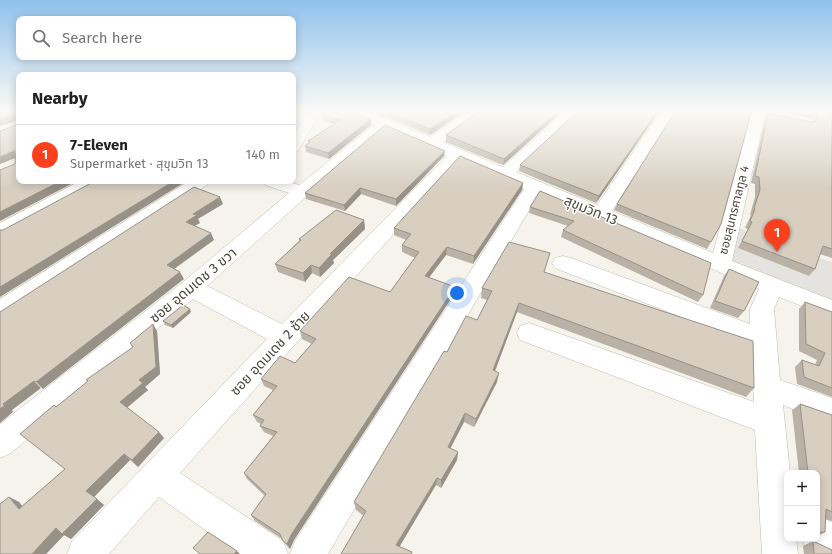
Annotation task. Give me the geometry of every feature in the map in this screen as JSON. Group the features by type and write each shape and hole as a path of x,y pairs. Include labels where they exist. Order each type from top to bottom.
{"street":[{"name":"ซอย อุดมเดช 3 ขวา","path":"0,443 191,288 301,192 359,136"},
{"name":"สุขุมวิท 13","path":"417,136 534,187 772,286 832,309"},
{"path":"432,143 442,136"},
{"path":"505,174 547,136"},
{"path":"601,214 653,136"},
{"name":"ซอยสุนทรศาลทูล 4","path":"721,264 754,136"},
{"name":"ซอย อุดมเดช 2 ซ้าย","path":"85,554 285,337 457,154"},
{"path":"0,231 87,184"},
{"path":"0,311 196,184"},
{"path":"279,184 301,192"},
{"path":"308,554 534,187"},
{"path":"563,262 764,339"},
{"path":"772,286 762,309 771,422 782,519 780,554"},
{"path":"191,288 285,337"},
{"path":"529,333 771,422"},
{"path":"769,388 832,411"},
{"path":"156,476 270,554"},
{"path":"820,535 832,540"}],"shaded area":[{"path":"739,228 747,231 738,248 809,276 816,257 832,262 832,301 727,260"}],"building":[{"path":"0,136 16,136 16,151 0,157"},
{"path":"316,136 350,136 328,153 305,146 310,142 308,141"},
{"path":"372,136 410,136 445,151 396,199 360,188 344,205 305,193"},
{"path":"448,136 530,136 504,159"},
{"path":"551,136 640,136 599,196 520,165"},
{"path":"660,136 745,136 721,224 711,242 617,204"},
{"path":"763,136 832,136 832,249 823,246 815,269 742,241 752,222 750,221 760,190 759,177 755,176"},
{"path":"16,151 16,184 55,184 0,212 0,170 15,164"},
{"path":"460,156 523,183 474,256 447,247 425,276 455,287 291,535 287,544 283,541 280,534 251,515 266,494 244,473 277,432 260,426 264,420 253,415 277,386 261,379 280,356 295,363 316,339 300,331 349,277 390,292 419,252 402,245 411,234 394,228"},
{"path":"89,184 169,184 0,287 0,230 3,230"},
{"path":"194,187 220,197 193,214 197,215 186,222 211,233 167,265 180,272 36,382 34,381 3,404 5,405 0,409 0,312"},
{"path":"540,191 711,263 703,295 563,230 574,221 530,207"},
{"path":"336,210 364,220 330,254 332,254 319,268 311,265 303,273 275,264 301,240 299,239"},
{"path":"509,242 550,253 544,272 753,341 754,388 519,303 493,370 499,373 476,419 465,413 448,447 458,452 441,480 437,478 396,545 412,552 411,554 341,554 366,511 354,502 444,351 447,352 466,316 477,320 492,291 482,288"},
{"path":"729,269 759,282 744,311 715,301"},
{"path":"805,302 832,312 832,388 804,377 802,360 819,366 825,353 806,344"},
{"path":"183,305 190,309 171,325 163,321"},
{"path":"153,324 156,367 139,380 143,383 120,402 159,432 132,460 124,454 86,491 97,499 62,534 56,528 32,554 0,554 0,504 9,497 19,509 65,469 20,434 54,405 56,407 88,381 86,380 133,347 130,343"},
{"path":"800,404 832,415 832,512 826,509 825,532 820,532 820,470 808,470"},
{"path":"208,532 237,551 234,554 200,554 193,548"},
{"path":"813,542 832,550 832,554 814,554"}],"place":[{"name":"7-Eleven","path":"777,252"}]}
